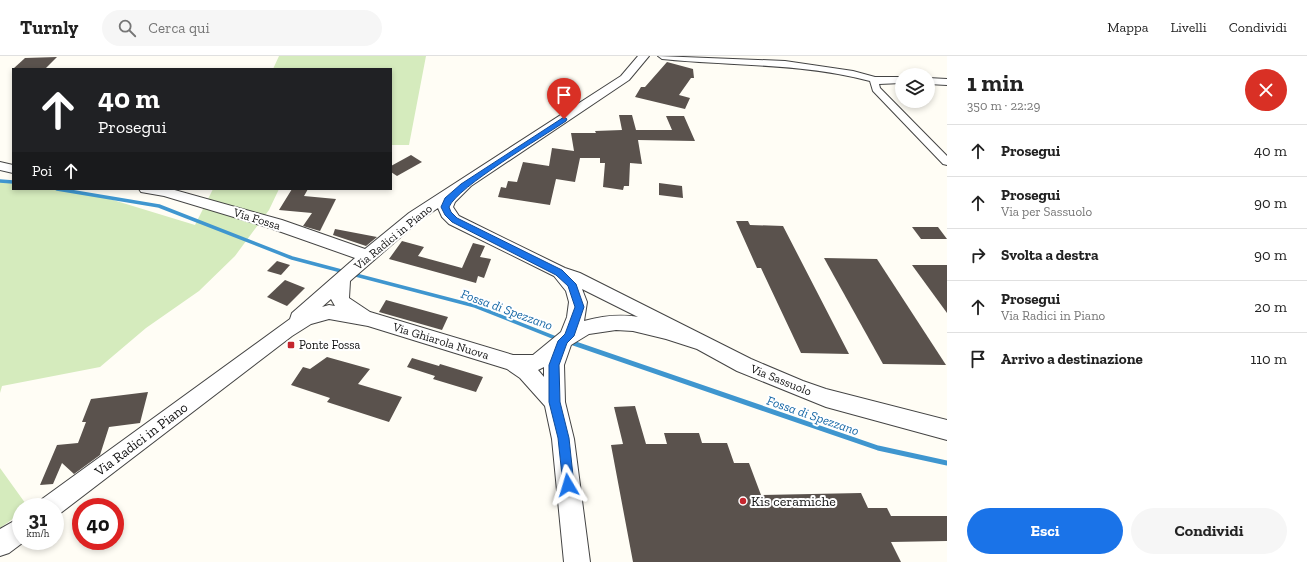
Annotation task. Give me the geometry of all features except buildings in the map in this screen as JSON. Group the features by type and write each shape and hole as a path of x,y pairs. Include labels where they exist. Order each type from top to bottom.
{"street":[{"name":"Via Radici in Piano","path":"62,498 285,331 339,284 361,261 414,217 464,186 625,78 644,56"},
{"path":"662,56 706,61 810,67 865,76 875,80 895,80"},
{"path":"875,80 874,84 876,89 947,162"},
{"path":"935,81 947,82"},
{"path":"0,166 12,169"},
{"path":"464,186 448,200 445,207 447,213 454,220 559,272 572,284 578,299 579,307 554,365 554,402 563,438 577,562"},
{"name":"Via Fossa","path":"152,190 165,192 268,222 361,261"},
{"path":"404,225 423,220 454,220"},
{"name":"Via Sassuolo","path":"559,272 574,277 626,303 744,365 826,398 947,430"},
{"path":"339,284 338,296 341,302 350,310 368,319"},
{"path":"285,331 305,319 324,312 368,319"},
{"name":"Via Ghiarola Nuova","path":"368,319 513,363"},
{"path":"513,363 535,363 565,342 601,324 624,322 659,329 698,342"},
{"path":"513,363 527,372 554,402"},
{"path":"0,544 12,535"}],"green space":[{"path":"279,56 426,56 409,145 392,145 392,68 273,68"},
{"path":"0,181 12,183 12,190 59,190 100,196 195,225 212,190 279,190 269,210 235,256 199,291 146,328 100,367 2,386 0,393"},
{"path":"0,468 22,498 12,498 12,519 0,528"}],"waterway":[{"name":"Fossa di Spezzano","path":"0,181 12,182"},
{"name":"Fossa di Spezzano","path":"63,190 159,206 292,258 345,272"},
{"name":"Fossa di Spezzano","path":"352,274 475,306 558,339"},
{"name":"Fossa di Spezzano","path":"569,342 575,344"},
{"name":"Fossa di Spezzano","path":"575,344 878,448 947,463"}],"place":[{"name":"Ponte Fossa","path":"291,345"},
{"name":"Kis ceramiche","path":"743,501"}],"route":[{"path":"564,119 464,186 448,200 445,207 447,213 454,220 559,272 572,284 578,299 579,307 577,316 569,336 563,341 554,365 554,402 563,438 568,485"}]}
